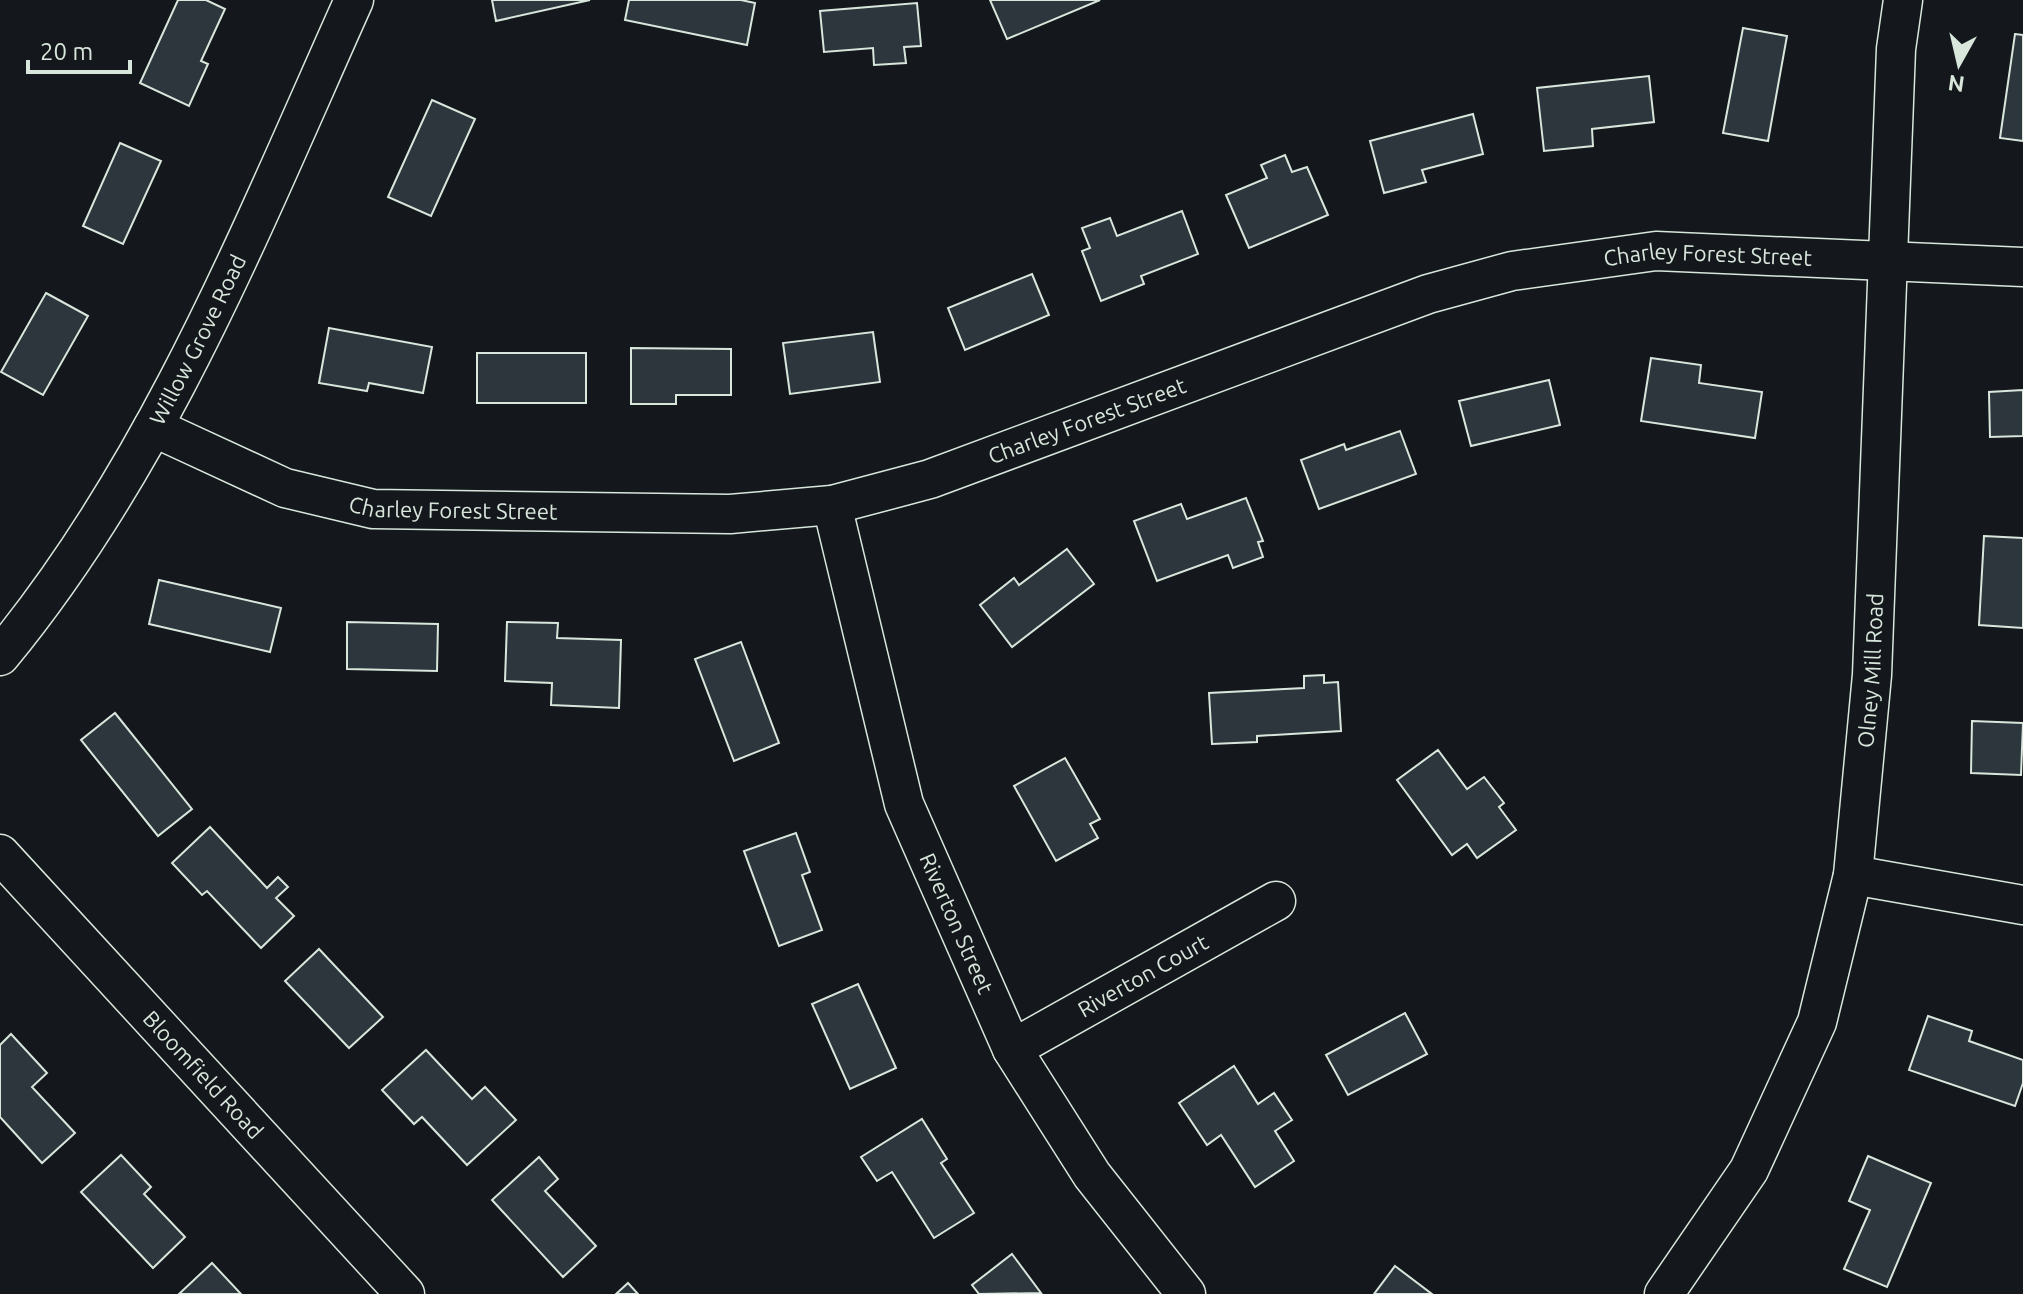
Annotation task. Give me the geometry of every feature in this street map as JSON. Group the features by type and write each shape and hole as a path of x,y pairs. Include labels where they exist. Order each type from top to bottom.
{"street":[{"name":"Willow Grove Road","path":"0,656 44,604 153,427 246,241 354,0"},
{"name":"Olney Mill Road","path":"1664,1294 1749,1170 1817,1022 1853,875 1872,675 1896,49 1903,0"},
{"name":"Charley Forest Street","path":"153,427 285,488 373,509 730,514 832,505 930,479 1428,294 1512,271 1656,251 2023,267"},
{"name":"Riverton Street","path":"832,505 904,804 1012,1049 1092,1175 1186,1294"},
{"name":"Bloomfield Road","path":"0,854 405,1294"},
{"path":"1853,875 2023,905"},
{"name":"Riverton Court","path":"1012,1049 1276,901"}],"building":[{"path":"178,0 206,0 225,9 201,61 208,64 189,106 140,83"},
{"path":"492,0 590,0 496,21"},
{"path":"629,0 741,0 755,3 747,45 625,20"},
{"path":"990,0 1100,0 1007,39"},
{"path":"917,3 921,46 904,47 906,63 874,65 873,48 824,52 820,11"},
{"path":"1743,28 1787,36 1768,141 1723,133"},
{"path":"2015,34 2023,35 2023,141 2000,138"},
{"path":"1649,76 1654,122 1592,129 1593,146 1544,151 1537,88"},
{"path":"432,100 475,119 431,216 388,197"},
{"path":"1473,114 1483,154 1422,170 1426,182 1384,193 1370,141"},
{"path":"120,143 161,161 123,244 83,226"},
{"path":"1285,155 1292,172 1307,167 1328,215 1249,248 1226,195 1267,178 1261,165"},
{"path":"1182,211 1198,254 1141,276 1144,284 1101,301 1082,251 1090,248 1082,228 1110,218 1117,236"},
{"path":"1032,274 1049,315 965,350 948,308"},
{"path":"46,293 88,316 43,395 1,372"},
{"path":"329,328 432,347 423,393 369,383 367,391 319,383"},
{"path":"873,332 880,382 790,394 783,343"},
{"path":"631,348 731,349 731,395 676,395 676,404 631,404"},
{"path":"477,353 586,353 586,403 477,403"},
{"path":"1651,358 1701,365 1699,383 1762,392 1755,438 1641,421"},
{"path":"1549,380 1560,425 1471,446 1459,401"},
{"path":"2023,390 2023,436 1990,437 1989,392"},
{"path":"1400,431 1416,474 1319,509 1301,460 1344,444 1346,450"},
{"path":"1246,498 1263,541 1258,542 1263,557 1233,568 1228,555 1157,581 1134,521 1181,504 1187,519"},
{"path":"1984,536 2023,538 2023,628 1979,625"},
{"path":"1067,549 1094,584 1012,647 980,605 1014,578 1019,585"},
{"path":"159,580 281,608 270,652 149,624"},
{"path":"347,622 438,624 437,671 347,669"},
{"path":"507,622 558,623 557,638 621,640 619,708 551,705 552,683 505,681"},
{"path":"741,642 779,743 734,761 695,659"},
{"path":"1324,675 1324,683 1338,682 1341,731 1257,736 1257,742 1212,744 1209,693 1304,688 1304,676"},
{"path":"115,713 192,809 158,836 81,740"},
{"path":"1972,721 2023,723 2021,775 1971,773"},
{"path":"1438,750 1467,789 1484,777 1504,803 1499,807 1516,830 1477,858 1467,844 1452,855 1397,780"},
{"path":"1065,758 1100,819 1090,824 1098,838 1056,861 1014,786"},
{"path":"210,827 267,888 278,877 288,887 276,898 294,916 261,948 207,891 202,895 172,863"},
{"path":"796,833 810,872 802,875 822,930 779,946 744,851"},
{"path":"319,949 383,1017 349,1048 285,981"},
{"path":"858,984 896,1068 850,1089 812,1004"},
{"path":"1405,1013 1427,1054 1348,1095 1326,1055"},
{"path":"1928,1016 1972,1031 1969,1041 2023,1060 2023,1083 2015,1106 1909,1070"},
{"path":"11,1034 47,1073 32,1087 75,1133 42,1163 0,1117 0,1045"},
{"path":"426,1050 472,1099 485,1087 516,1120 467,1165 422,1117 414,1124 382,1090"},
{"path":"1234,1066 1258,1104 1274,1093 1292,1120 1275,1131 1294,1161 1255,1187 1221,1135 1207,1145 1179,1103"},
{"path":"922,1119 947,1159 941,1163 974,1213 934,1238 892,1172 877,1181 861,1157"},
{"path":"121,1155 151,1187 144,1194 185,1237 153,1268 81,1192"},
{"path":"1868,1156 1931,1183 1887,1287 1844,1269 1870,1210 1849,1201"},
{"path":"539,1157 558,1179 545,1191 596,1246 563,1277 492,1200"},
{"path":"1012,1254 1041,1293 979,1294 972,1285"},
{"path":"212,1263 241,1294 179,1294"},
{"path":"1395,1266 1432,1294 1374,1294"},
{"path":"628,1283 638,1294 616,1294"}]}
